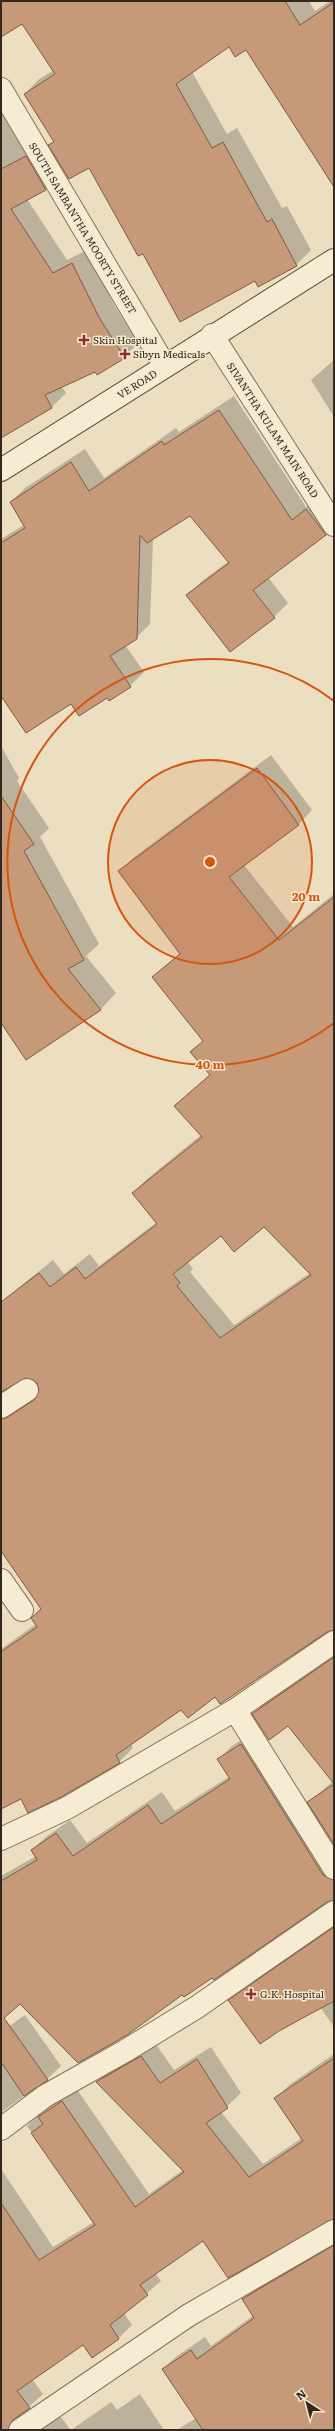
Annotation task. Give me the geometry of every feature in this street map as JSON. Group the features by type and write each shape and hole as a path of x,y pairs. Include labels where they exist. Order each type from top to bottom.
{"street":[{"name":"SOUTH SAMBANTHA MOORTY STREET","path":"1,89 165,366"},
{"name":"VE ROAD","path":"1,470 334,260"},
{"name":"SIVANTHA KULAM MAIN ROAD","path":"212,336 334,525"},
{"path":"1,1407 27,1390"},
{"path":"1,1580 22,1610"},
{"path":"1,1839 68,1808 235,1710 334,1642"},
{"path":"235,1710 334,1868"},
{"path":"1,2129 45,2096 125,2051 197,2007 334,1912"},
{"path":"20,2430 189,2315 334,2231"}],"building":[{"path":"1,1 285,1 300,25 334,2 334,187 246,50 235,57 229,47 176,84 212,148 223,142 267,222 272,219 297,266 258,287 255,281 180,322 143,254 138,256 89,168 69,179 48,145 54,142 24,94 55,74 22,24 1,37"},
{"path":"26,156 46,190 11,209 53,273 72,263 100,319 125,358 97,375 95,372 45,395 52,408 1,438 1,169"},
{"path":"219,410 292,520 306,509 326,535 253,590 275,618 230,652 186,595 229,563 190,516 147,543 140,535 137,639 110,656 131,687 109,701 107,698 79,716 71,704 26,733 1,696 1,543 25,528 10,502 71,462 89,491 162,441 164,445"},
{"path":"257,768 299,825 229,877 279,940 334,897 334,1630 327,1632 220,1704 215,1697 188,1718 181,1710 116,1755 120,1763 61,1797 28,1813 21,1799 1,1809 1,1652 37,1627 31,1618 41,1609 1,1551 1,1419 8,1417 34,1400 39,1390 37,1383 26,1378 1,1392 1,1302 39,1273 50,1287 76,1267 85,1279 157,1224 132,1193 202,1137 174,1106 210,1075 190,1052 203,1041 152,977 180,954 118,871","holes":["264,1227 311,1275 220,1338 177,1286 180,1283 173,1274 221,1236 234,1252"]},
{"path":"1,796 34,844 24,851 84,960 68,969 101,1010 26,1060 1,1023"},
{"path":"334,1657 334,1784 288,1726 269,1740 252,1714"},
{"path":"241,1744 323,1875 334,1880 334,1900 327,1902 214,1980 212,1978 184,1997 182,1995 127,2035 78,2063 20,2004 4,2018 48,2080 24,2096 1,2062 1,1881 37,1860 31,1850 56,1833 73,1856 148,1805 161,1824 230,1779 217,1759"},
{"path":"334,1784 334,1844 307,1802"},
{"path":"334,1927 334,2001 279,2031 260,2044 228,2000"},
{"path":"141,2056 160,2083 197,2059 228,2108 206,2123 249,2177 303,2141 274,2098 334,2058 334,2219 228,2278 203,2241 140,2285 148,2295 110,2325 119,2339 92,2358 83,2345 17,2391 30,2408 13,2420 8,2430 1,2430 1,2203 39,2260 95,2225 31,2133 43,2124 38,2117 62,2101 135,2207 184,2172 96,2082"},
{"path":"334,2245 334,2430 203,2430 162,2369 191,2350 197,2359 254,2318 242,2299"}],"place":[{"name":"Skin Hospital","path":"84,340"},
{"name":"Sibyn Medicals","path":"125,354"},
{"name":"G.K. Hospital","path":"251,1994"}]}
